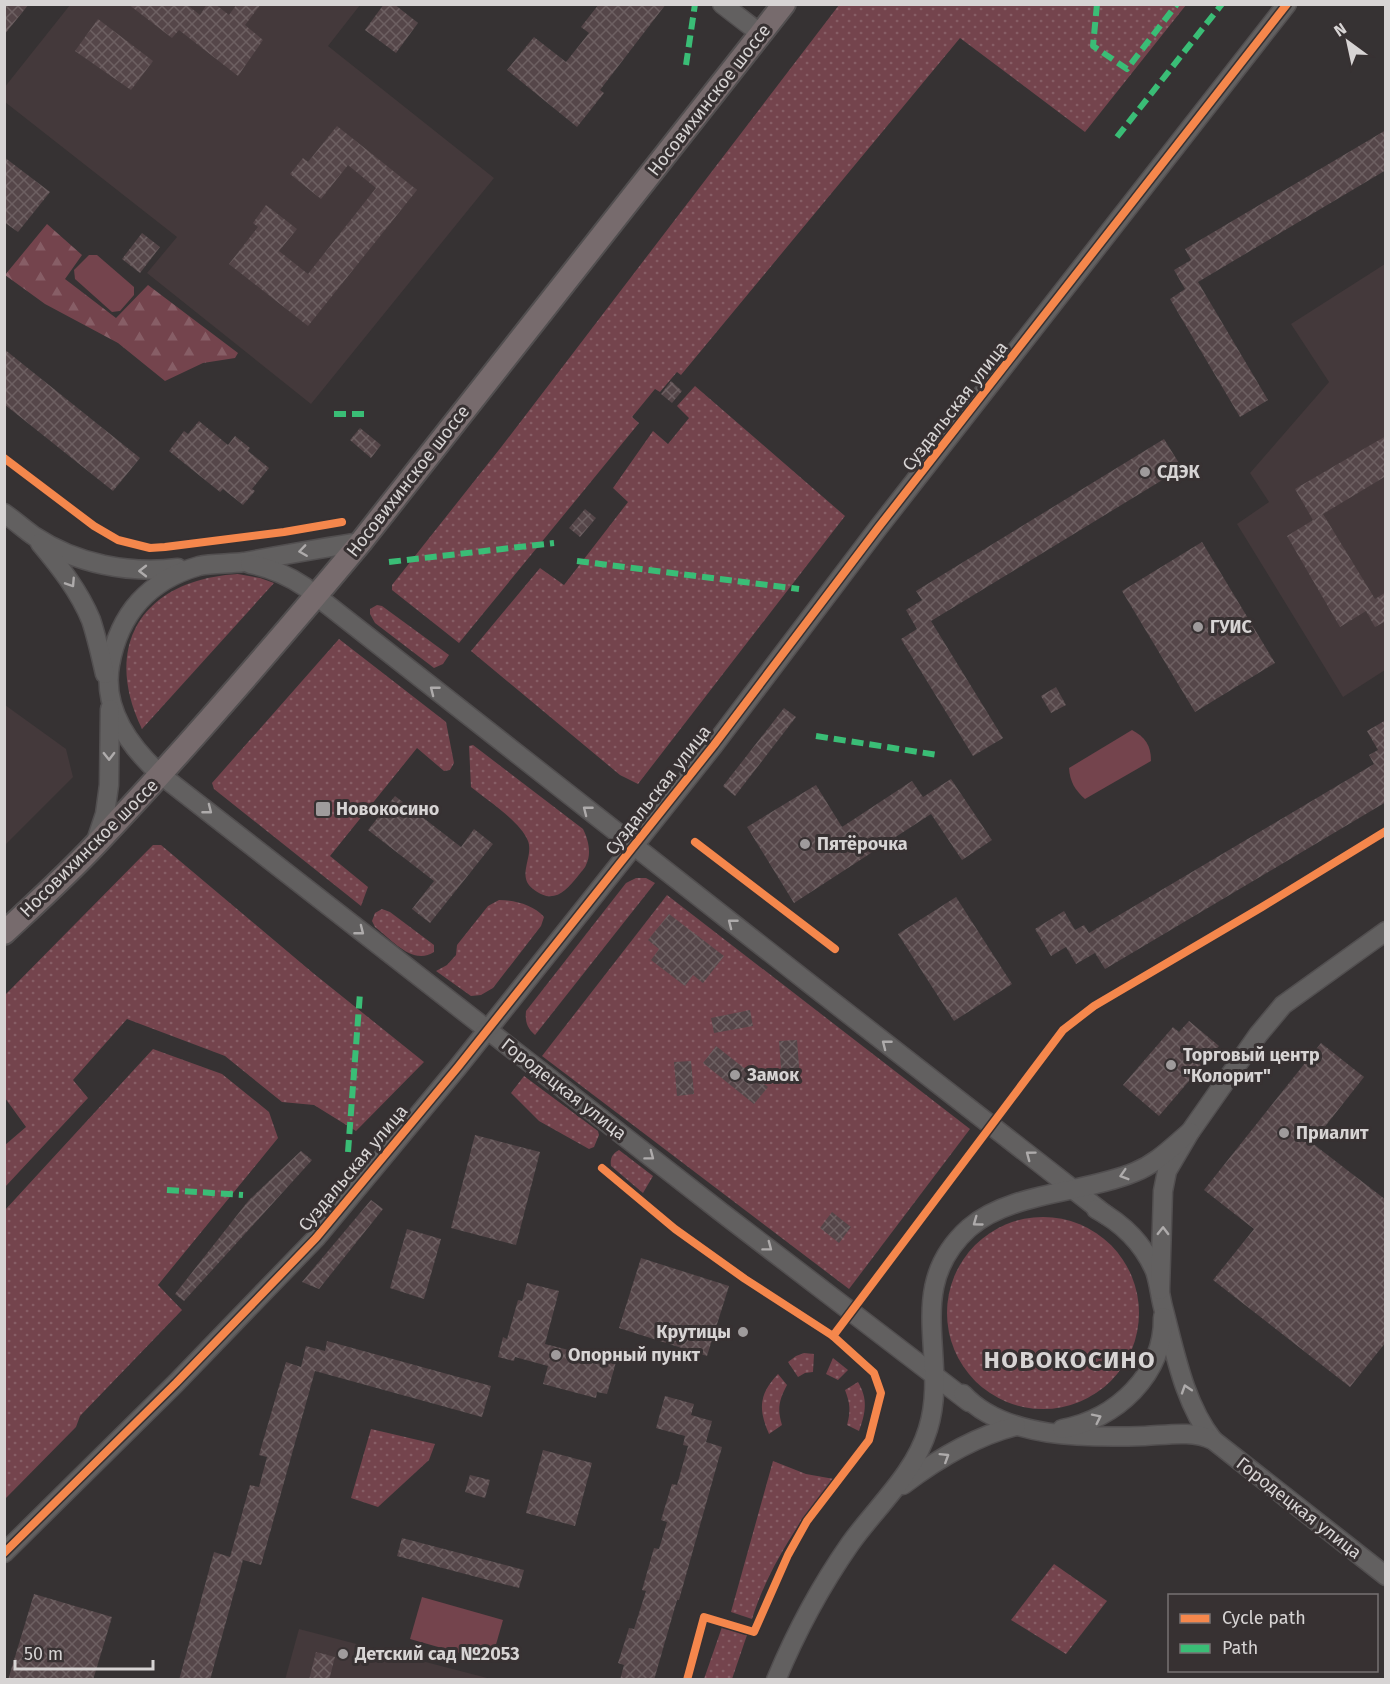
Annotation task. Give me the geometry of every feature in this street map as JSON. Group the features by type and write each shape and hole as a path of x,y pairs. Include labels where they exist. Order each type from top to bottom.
{"main road":[{"name":"Носовихинское шоссе","path":"4,933 94,846 161,775 316,596 361,542 784,4"}],"street":[{"path":"722,4 760,34"},
{"name":"Суздальская улица","path":"4,1553 176,1383 316,1238 488,1030 714,745 878,528 1287,4"},
{"path":"4,513 35,537 60,550 111,567 134,571 160,571 242,562 361,542"},
{"path":"35,537 62,570 83,602 92,622 109,691"},
{"path":"242,562 266,567 287,575 316,596 1106,1215"},
{"path":"94,846 105,814 109,785 109,691 112,650 118,633 130,611 147,593 164,580 201,566"},
{"name":"Городецкая улица","path":"109,691 118,720 132,747 161,775 721,1212 969,1402"},
{"path":"1041,1431 1079,1426 1099,1418 1118,1406 1135,1390 1147,1374 1155,1355 1163,1322 1161,1296 1163,1191 1167,1171 1190,1132 1258,1035 1283,1005 1386,931"},
{"path":"776,1680 792,1641 828,1577 850,1544 912,1465 928,1430 935,1393 930,1321 931,1301 942,1264 954,1244 969,1228 988,1214 1009,1204 1077,1190 1134,1172 1156,1161 1190,1132"},
{"path":"1030,1199 1052,1198 1091,1207 1122,1225 1142,1248 1155,1272 1193,1409 1213,1440"},
{"path":"930,1321 933,1340 942,1365 955,1386 969,1402 1003,1422 1041,1431 1104,1437 1196,1434 1213,1440"},
{"path":"882,1504 911,1479 945,1457 989,1434 1019,1425"},
{"name":"Городецкая улица","path":"1213,1440 1386,1576"}],"shaded area":[{"path":"70,5 360,5 328,46 494,178 311,404 147,273 177,237 5,102 4,88"},
{"path":"1385,264 1385,670 1343,697 1237,524 1269,502 1250,473 1329,382 1291,324"},
{"path":"5,705 66,749 73,777 5,845"},
{"name":"Детский сад №2053","path":"299,1629 491,1679 285,1680"}],"green space":[{"path":"839,5 1186,5 1085,132 960,38 681,375 677,372 660,392 655,389 632,417 639,423 459,643 392,590 392,585 502,446"},
{"path":"47,224 82,255 65,279 116,318 148,285 238,353 235,358 203,363 165,381 118,343 45,304 5,275"},
{"path":"89,255 97,255 134,287 134,295 120,311 112,312 75,279 74,270"},
{"path":"695,386 845,516 638,784 620,775 471,651 540,568 564,585 628,502 613,488 653,431 668,444 689,418 677,406"},
{"path":"238,574 274,583 142,729 130,698 126,669 130,643 140,621 156,602 178,588 206,579"},
{"path":"377,605 382,606 449,655 443,664 434,668 375,623 370,609"},
{"path":"339,639 446,722 454,763 450,770 444,771 417,748 330,856 368,887 361,906 214,789 212,783"},
{"path":"1132,730 1146,742 1150,750 1151,761 1085,799 1074,785 1069,768"},
{"path":"473,745 583,829 589,846 588,860 573,882 558,894 547,896 540,894 528,884 526,872 529,847 524,834 503,812 471,787 469,746"},
{"path":"153,845 161,845 313,973 424,1062 356,1131 314,1105 282,1102 225,1056 127,1019 73,1080 88,1098 5,1187 5,1145 26,1127 5,1098 5,995"},
{"path":"636,878 646,878 655,883 535,1035 527,1024 526,1011 626,883"},
{"path":"667,895 970,1129 849,1289 542,1056"},
{"path":"499,900 523,904 535,909 544,917 541,926 493,988 481,995 471,996 436,971 447,965 456,955 457,945 488,906"},
{"path":"382,909 390,912 434,945 434,952 418,956 411,954 375,927 372,921 375,913"},
{"path":"153,1049 222,1074 269,1112 278,1138 158,1285 182,1310 80,1416 76,1427 5,1499 5,1210"},
{"path":"524,1076 598,1131 599,1135 594,1147 589,1149 539,1121 511,1093"},
{"path":"619,1150 653,1176 643,1193 611,1166 612,1157"},
{"path":"1034,1217 1052,1217 1080,1224 1111,1245 1132,1276 1139,1313 1132,1350 1111,1381 1080,1402 1052,1409 1034,1409 998,1398 969,1374 958,1358 951,1341 947,1322 947,1304 958,1268 982,1239 998,1228 1015,1221"},
{"path":"804,1353 814,1354 813,1372 798,1377 788,1362"},
{"path":"833,1358 848,1370 838,1380 826,1374"},
{"path":"778,1374 787,1385 780,1405 782,1425 769,1434 763,1417 762,1402 767,1388"},
{"path":"858,1382 865,1406 859,1431 847,1425 849,1407 845,1390"},
{"path":"371,1429 435,1444 429,1460 378,1507 351,1498"},
{"path":"773,1461 806,1474 834,1479 786,1545 767,1581 752,1619 731,1612"},
{"path":"1054,1564 1107,1601 1066,1654 1011,1620"},
{"path":"422,1597 503,1620 491,1662 410,1639"},
{"path":"722,1627 747,1635 732,1679 704,1679"}],"building":[{"path":"4,4 29,4 4,35"},
{"path":"128,4 186,4 200,15 207,4 215,4 229,15 237,4 261,4 245,25 263,40 238,76 179,30 172,38"},
{"path":"384,4 394,4 418,23 396,53 365,30"},
{"path":"599,4 666,4 600,90 604,93 577,127 507,70 534,37 566,62 589,33 581,27"},
{"path":"98,19 153,61 131,90 75,51"},
{"path":"337,126 417,190 308,326 229,264 258,227 253,223 266,205 297,229 279,251 308,274 376,188 348,165 321,199 290,174 303,158 308,162"},
{"path":"1386,130 1386,170 1198,282 1268,400 1240,417 1170,299 1185,289 1174,270 1191,260 1185,249"},
{"path":"4,157 50,192 18,232 4,222"},
{"path":"142,233 160,247 140,273 122,259"},
{"path":"4,349 140,458 113,491 4,404"},
{"path":"671,381 682,391 672,403 661,394"},
{"path":"199,421 228,445 235,436 250,448 248,451 269,468 252,489 255,491 243,505 223,489 220,492 169,451 184,431 188,434"},
{"path":"360,428 381,445 371,458 350,440"},
{"path":"1386,436 1386,476 1313,520 1295,489"},
{"path":"1164,439 1182,468 931,621 1003,738 973,756 901,639 917,629 906,610 922,600 916,591"},
{"path":"585,509 596,518 580,537 569,528"},
{"path":"1323,514 1375,599 1386,592 1386,621 1375,627 1366,611 1340,627 1287,536"},
{"name":"ГУИС","path":"1202,542 1275,663 1195,712 1122,591"},
{"path":"1056,687 1066,705 1051,713 1041,696"},
{"path":"784,708 796,717 735,796 723,786"},
{"path":"1386,720 1386,802 1105,969 1095,953 1076,964 1066,947 1051,956 1035,929 1064,911 1075,930 1084,925 1089,933 1374,764 1369,755 1378,750 1367,731"},
{"path":"951,779 992,840 962,860 931,814 794,903 747,827 816,785 842,827 912,781 923,797"},
{"path":"395,796 461,847 474,829 493,844 430,923 412,909 434,881 368,830"},
{"path":"956,897 1012,984 954,1021 898,934"},
{"path":"669,914 724,956 703,983 693,975 685,986 651,960 659,949 648,940"},
{"path":"750,1010 753,1026 714,1033 711,1018"},
{"name":"Торговый центр \"Колорит\"","path":"1189,1021 1219,1046 1159,1116 1123,1085 1173,1027 1179,1032"},
{"path":"797,1040 800,1079 782,1080 779,1041"},
{"path":"1321,1043 1364,1077 1312,1143 1386,1200 1386,1342 1350,1387 1213,1280 1254,1229 1204,1190"},
{"name":"Замок","path":"716,1046 768,1087 754,1104 703,1063"},
{"path":"691,1061 694,1094 677,1096 674,1062"},
{"path":"475,1135 540,1152 516,1245 451,1228"},
{"path":"301,1151 312,1160 184,1301 175,1294 249,1200"},
{"path":"371,1200 383,1209 319,1289 302,1282"},
{"path":"832,1212 851,1227 839,1243 820,1228"},
{"path":"407,1229 441,1239 424,1299 390,1288"},
{"path":"641,1258 729,1286 707,1356 619,1328"},
{"path":"527,1283 559,1291 545,1344 616,1362 607,1394 597,1392 596,1398 543,1384 548,1366 515,1357 514,1361 498,1357 503,1337 507,1339 518,1300 522,1301"},
{"path":"327,1341 491,1386 482,1417 315,1371 261,1565 243,1560 210,1680 179,1680 214,1552 230,1557 250,1485 259,1487 267,1457 259,1455 286,1362 301,1367 306,1346 325,1351"},
{"path":"665,1396 694,1404 691,1415 712,1421 706,1442 722,1447 654,1680 620,1680 624,1665 618,1663 629,1628 634,1629 646,1591 642,1590 654,1548 659,1549 667,1522 661,1520 672,1484 677,1485 688,1446 683,1445 685,1436 656,1428"},
{"path":"543,1450 592,1463 575,1526 526,1513"},
{"path":"470,1475 490,1480 485,1498 465,1492"},
{"path":"402,1538 524,1570 519,1588 397,1556"},
{"path":"34,1594 112,1617 93,1680 8,1680"},
{"path":"316,1652 335,1657 329,1680 309,1680"}],"marked path":[{"path":"686,65 695,4"},
{"path":"1097,4 1093,46 1127,69 1177,4"},
{"path":"1117,137 1222,4"},
{"path":"334,414 369,414"},
{"path":"389,562 554,543"},
{"path":"577,561 799,589"},
{"path":"816,736 938,755"},
{"path":"348,1152 360,993"},
{"path":"167,1190 243,1195"}],"cycle path":[{"path":"4,1553 176,1383 316,1238 458,1067 714,745 878,528 1287,4"},
{"path":"4,458 94,526 118,540 150,548 284,532 342,522"},
{"path":"833,1336 1063,1030 1094,1006 1386,831"},
{"path":"695,842 835,949"},
{"path":"602,1168 675,1229 745,1279 833,1336 874,1373 881,1393 869,1440 807,1521 788,1555 754,1632 704,1617 687,1680"}],"place":[{"name":"СДЭК","path":"1145,472"},
{"name":"ГУИС","path":"1198,627"},
{"name":"Новокосино","path":"323,809"},
{"name":"Пятёрочка","path":"805,844"},
{"name":"Торговый центр \"Колорит\"","path":"1171,1065"},
{"name":"Замок","path":"735,1075"},
{"name":"Приалит","path":"1284,1133"},
{"name":"Крутицы","path":"743,1332"},
{"name":"Опорный пункт","path":"556,1355"},
{"name":"Детский сад №2053","path":"343,1654"}],"district":[{"name":"НОВОКОСИНО","path":"1070,1360"}]}
